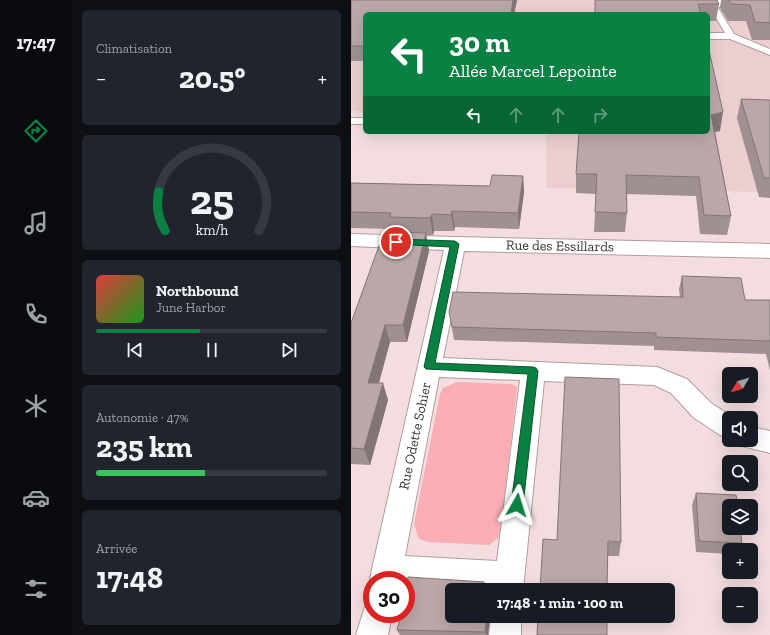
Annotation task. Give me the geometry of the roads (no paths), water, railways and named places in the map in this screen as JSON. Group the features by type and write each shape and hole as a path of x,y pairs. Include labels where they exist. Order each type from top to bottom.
{"street":[{"name":"Rue des Essillards","path":"351,240 770,252"},
{"name":"Rue Odette Sohier","path":"387,571 455,244"},
{"path":"429,367 657,376 679,386 702,410 722,423"},
{"path":"415,577 508,583 533,371"},
{"path":"758,439 770,442"},
{"path":"372,635 375,623"},
{"path":"505,635 506,623"}],"lane":[{"path":"723,0 714,7 731,36"},
{"path":"710,36 731,36 770,52"},
{"path":"351,121 363,121"}]}
